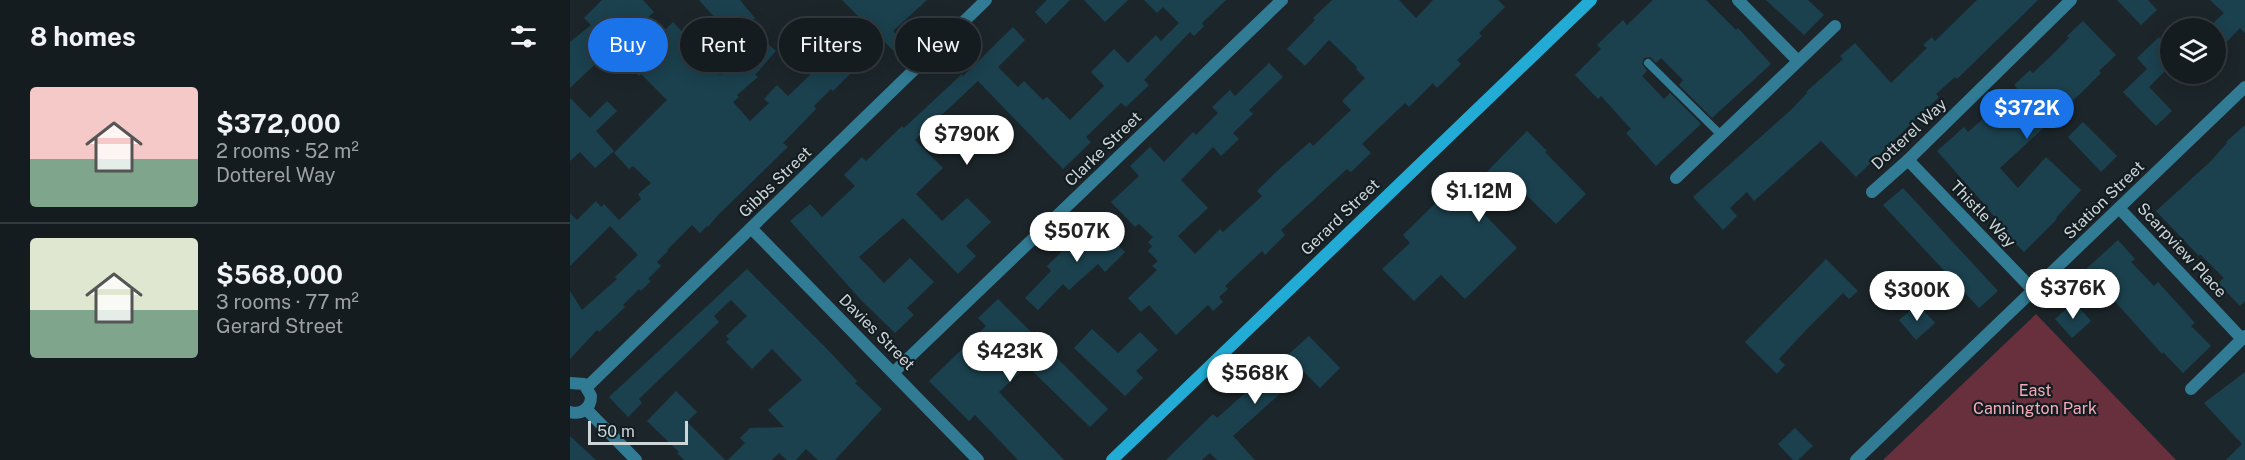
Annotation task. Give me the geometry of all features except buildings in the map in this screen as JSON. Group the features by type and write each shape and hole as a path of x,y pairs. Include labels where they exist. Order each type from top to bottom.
{"street":[{"name":"Gibbs Street","path":"587,387 986,0"},
{"name":"Clarke Street","path":"894,372 1282,0"},
{"name":"Gerard Street","path":"1111,460 1591,0"},
{"path":"1738,0 1798,61"},
{"name":"Dotterel Way","path":"1872,192 1908,160 2071,0"},
{"path":"1676,178 1835,26"},
{"name":"Station Street","path":"1856,460 2245,87"},
{"name":"Thistle Way","path":"1908,160 2034,291"},
{"name":"Scarpview Place","path":"2119,208 2244,337"},
{"name":"Davies Street","path":"751,228 978,460"},
{"path":"2191,389 2244,337"},
{"path":"570,383 579,383 587,387 591,396 590,405 586,409 578,413 570,412"},
{"path":"586,409 636,460"}],"lane":[{"path":"1648,63 1721,135"}],"green space":[{"name":"East Cannington Park","path":"2036,314 2176,460 1883,460"}]}
